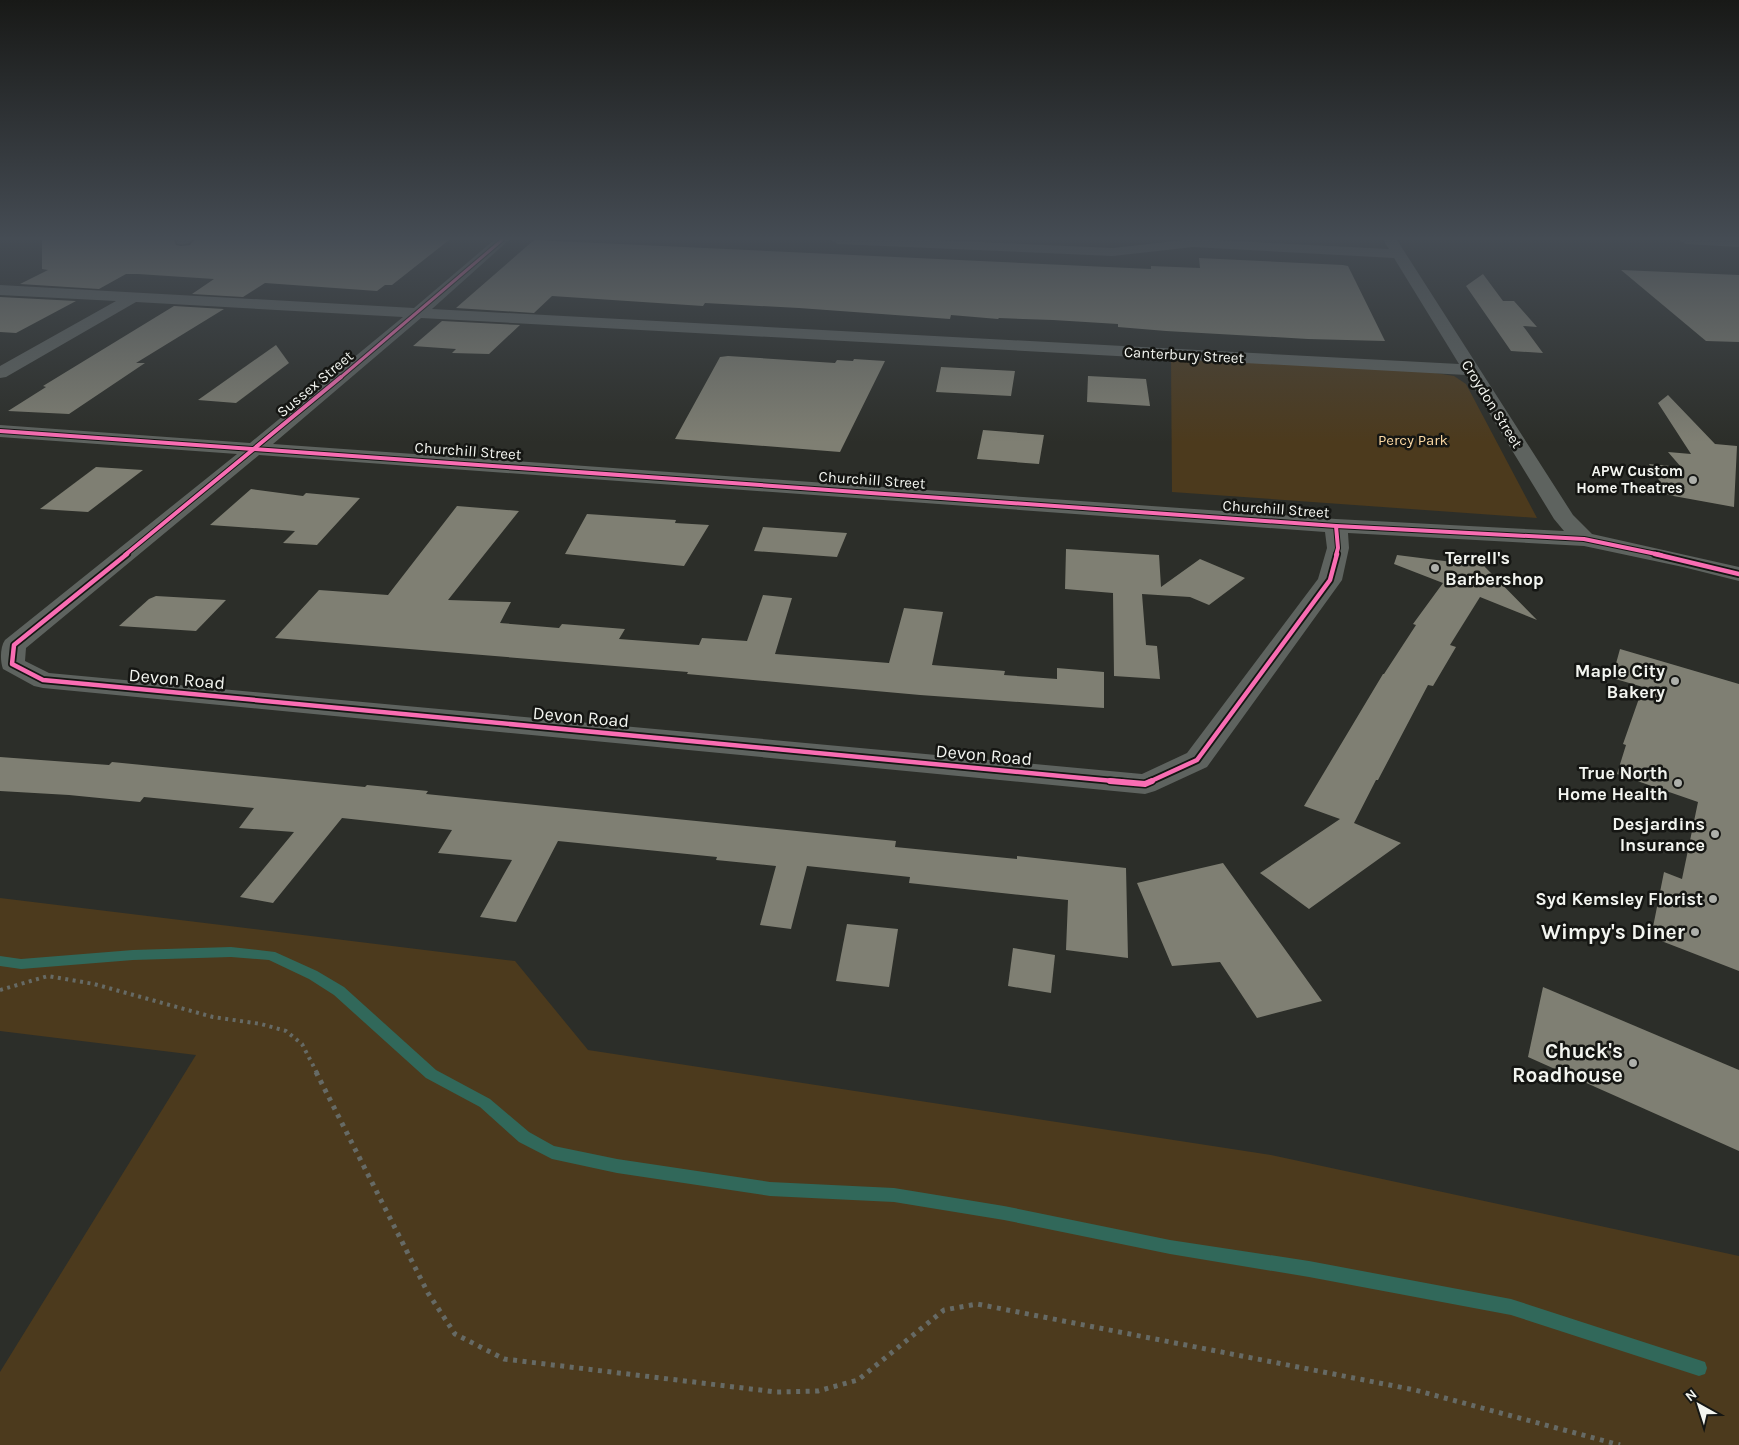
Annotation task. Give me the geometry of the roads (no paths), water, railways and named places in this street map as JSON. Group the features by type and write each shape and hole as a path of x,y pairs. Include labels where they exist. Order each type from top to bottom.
{"street":[{"path":"0,373 116,307"},
{"name":"Canterbury Street","path":"320,307 1470,370"},
{"name":"Sussex Street","path":"257,449 425,307"},
{"name":"Croydon Street","path":"1432,307 1565,519 1584,539"},
{"name":"Churchill Street","path":"0,431 1336,526 1584,539 1684,560 1739,574"},
{"name":"Devon Road","path":"257,449 14,645 12,664 42,680 1145,784 1197,760 1330,580 1338,548 1336,526"}],"waterway":[{"path":"0,961 21,964 133,955 231,952 271,955 313,975 339,991 431,1074 485,1103 524,1137 552,1152 617,1166 770,1189 894,1195 1004,1213 1170,1247 1309,1269 1511,1307 1699,1368"}],"place":[{"name":"APW Custom Home Theatres","path":"1693,480"},
{"name":"Terrell's Barbershop","path":"1435,568"},
{"name":"Maple City Bakery","path":"1675,681"},
{"name":"True North Home Health","path":"1678,783"},
{"name":"Desjardins Insurance","path":"1715,834"},
{"name":"Syd Kemsley Florist","path":"1713,899"},
{"name":"Wimpy's Diner","path":"1695,932"},
{"name":"Chuck's Roadhouse","path":"1633,1063"}],"park label":[{"name":"Percy Park","path":"1413,440"}]}
